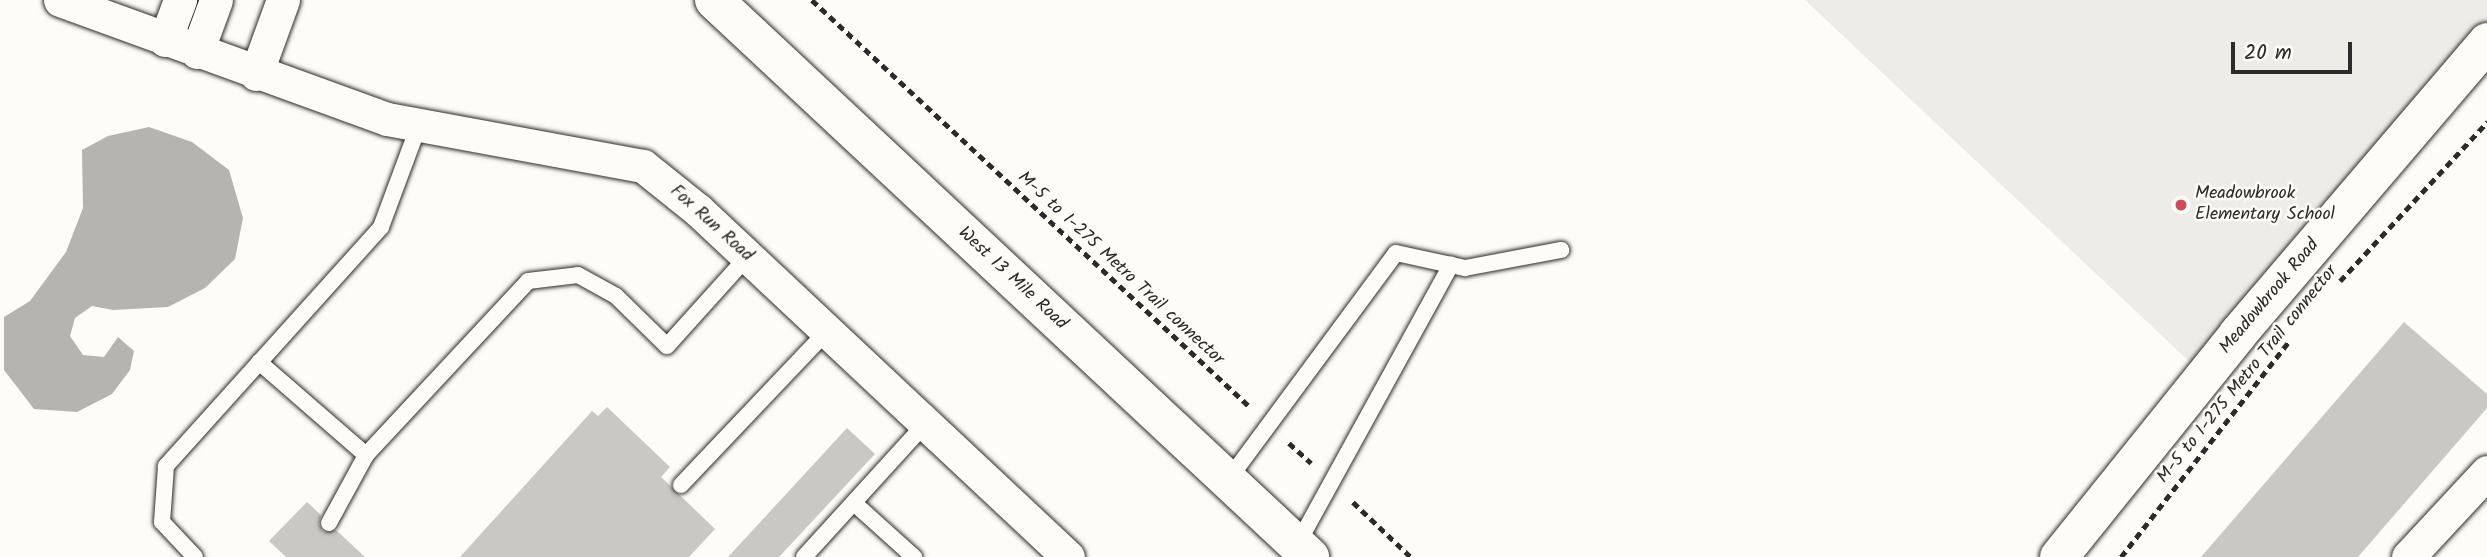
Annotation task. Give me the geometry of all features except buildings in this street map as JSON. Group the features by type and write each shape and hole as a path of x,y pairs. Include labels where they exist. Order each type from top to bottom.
{"street":[{"name":"Fox Run Road","path":"61,0 256,74 387,119 643,166 748,256 1068,557"},
{"path":"165,40 180,0"},
{"path":"197,52 216,0"},
{"path":"256,74 283,0"},
{"name":"West 13 Mile Road","path":"714,0 1303,551"},
{"name":"Meadowbrook Road","path":"2059,557 2238,334 2487,42"},
{"path":"2428,551 2487,472"}],"lane":[{"path":"195,557 162,522 166,466 381,227 419,125"},
{"path":"1228,480 1396,253 1465,268 1561,250"},
{"path":"329,523 366,455 528,281 578,275 616,296 667,346 748,256"},
{"path":"1303,551 1331,480 1451,265"},
{"path":"681,485 828,330"},
{"path":"259,362 366,455"},
{"path":"804,557 926,423"},
{"path":"854,503 915,557"}],"path":[{"name":"M-5 to I-275 Metro Trail connector","path":"812,0 1411,557"},
{"name":"M-5 to I-275 Metro Trail connector","path":"2330,292 2487,122"},
{"name":"M-5 to I-275 Metro Trail connector","path":"2121,557 2294,334"}],"shaded area":[{"name":"Meadowbrook Elementary School","path":"1805,0 2487,0 2487,46 2192,364"},
{"path":"149,127 192,142 229,170 243,218 235,259 205,288 168,307 113,310 92,306 75,318 70,336 83,355 104,357 118,337 134,351 130,370 112,394 77,412 34,409 4,370 4,317 30,301 66,252 83,208 82,150 108,136"}],"place":[{"name":"Meadowbrook Elementary School","path":"2181,205"}]}
